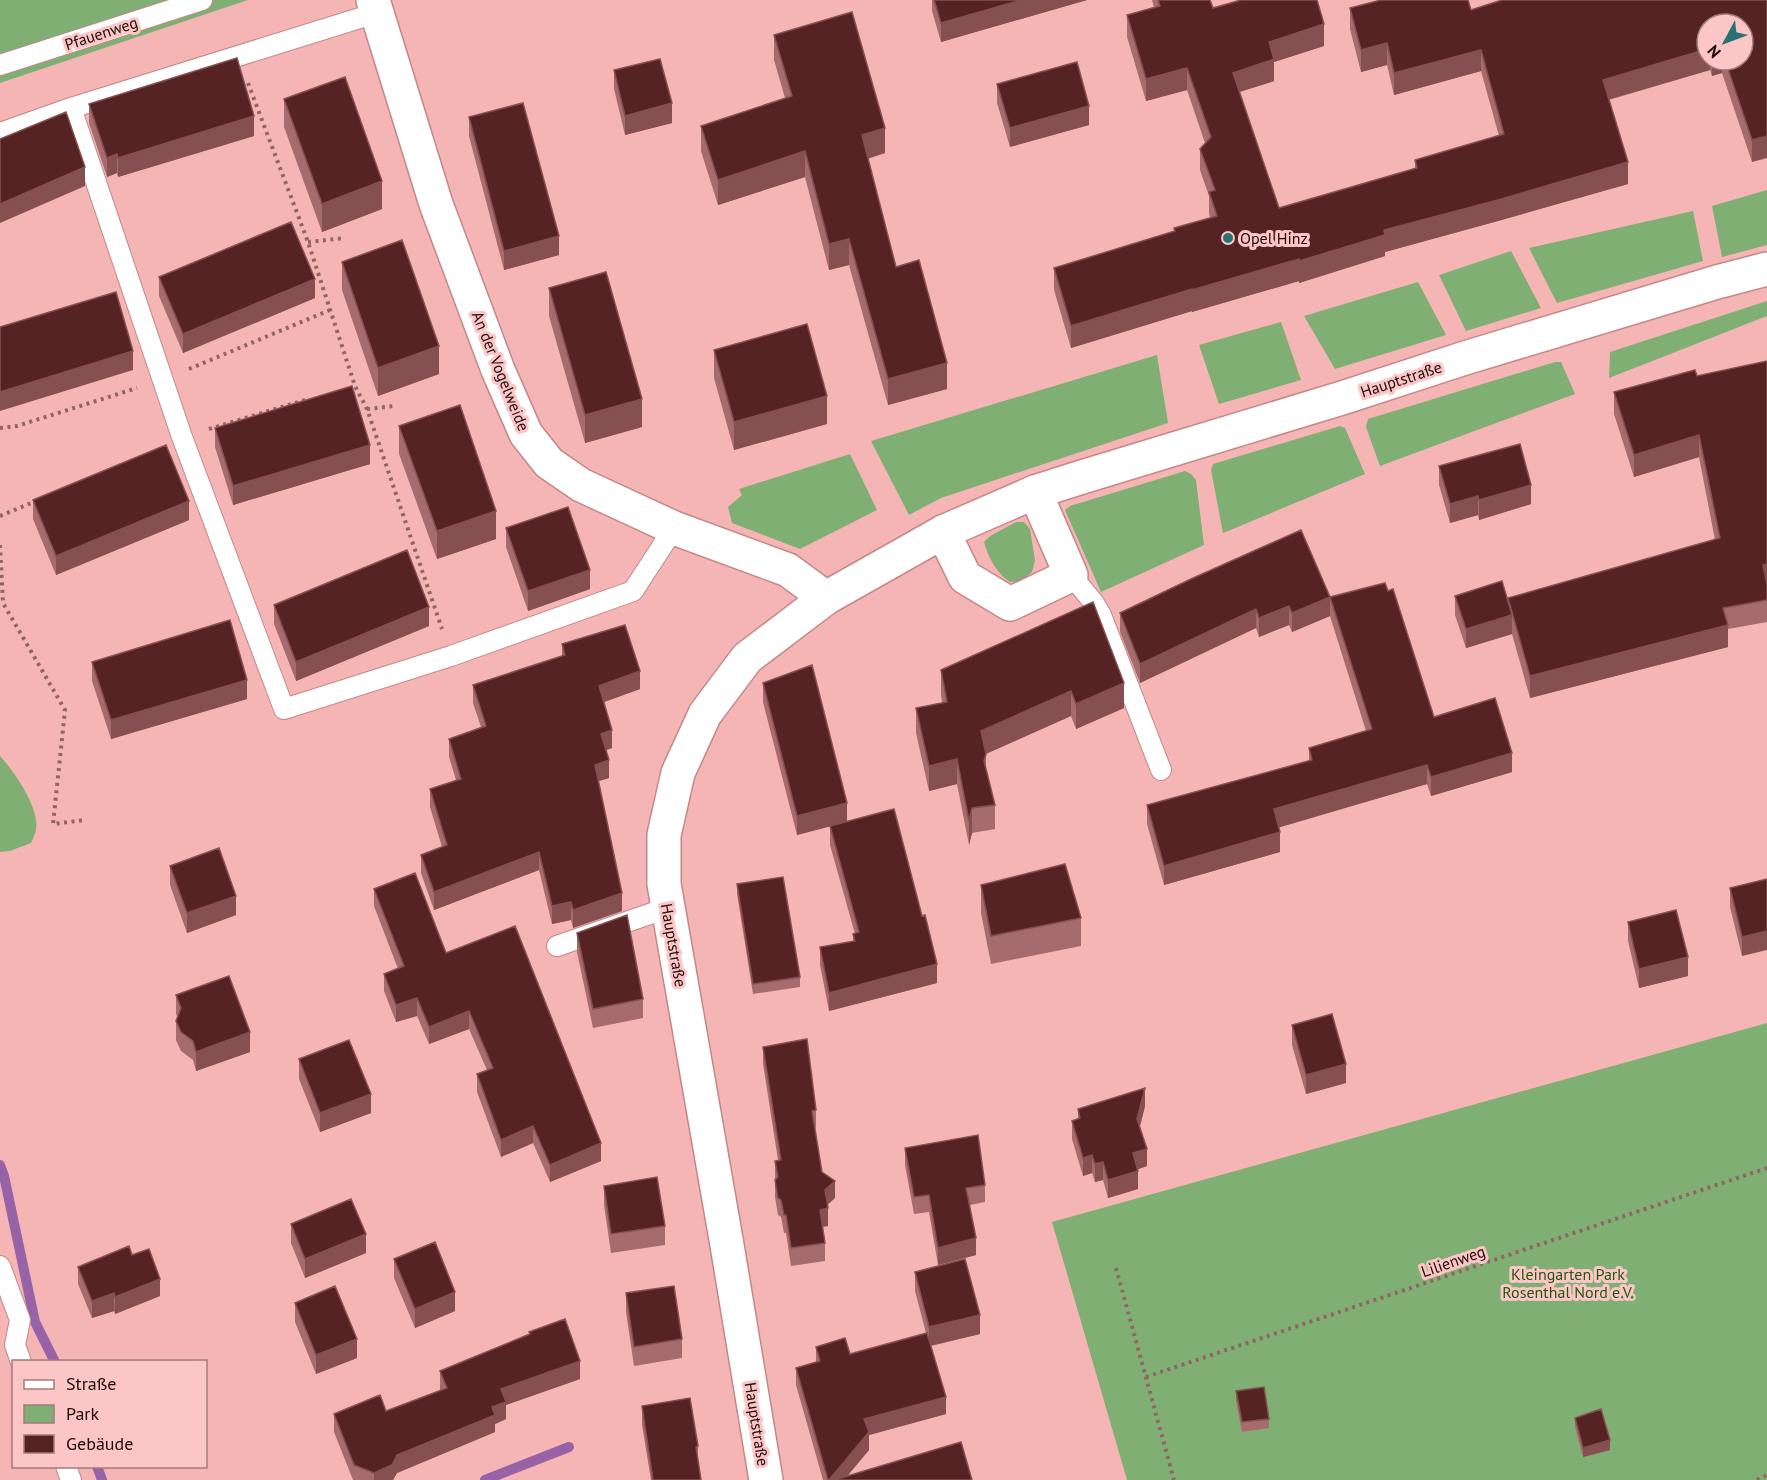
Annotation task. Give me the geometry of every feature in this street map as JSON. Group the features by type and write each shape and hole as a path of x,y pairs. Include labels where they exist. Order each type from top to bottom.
{"street":[{"name":"An der Vogelweide","path":"375,7 436,204 498,370 526,434 549,463 581,485 674,528 788,570 826,598"},
{"name":"Hauptstraße","path":"766,1480 728,1245 664,884 664,835 678,773 705,714 747,658 826,598 943,532 1035,492 1466,358 1767,269"},
{"path":"943,532 965,577 1010,604 1071,575 1035,492"}],"lane":[{"name":"Pfauenweg","path":"0,65 202,0"},
{"name":"An der Vogelweide","path":"0,133 70,108 237,56 375,7"},
{"path":"70,108 182,437 284,709 451,656 633,591 674,528"},
{"path":"1071,575 1101,615 1161,770"},
{"path":"557,946 667,908"},
{"path":"0,1266 20,1320 15,1345 20,1360"},
{"path":"0,1326 20,1320"}],"path":[{"path":"237,56 308,243 355,386 367,409 451,656"},
{"path":"308,243 345,238"},
{"path":"367,409 395,406"},
{"path":"0,545 3,603 65,710 53,824 84,820"},
{"name":"Lilienweg","path":"1146,1377 1767,1168"},
{"path":"1116,1268 1174,1480"},
{"path":"1756,1480 1767,1475"}],"green space":[{"path":"0,0 248,0 0,83"},
{"path":"1767,190 1767,245 1722,257 1712,206"},
{"path":"1693,211 1703,261 1557,303 1529,248"},
{"path":"1511,251 1541,308 1466,331 1439,275"},
{"path":"1418,282 1446,335 1335,369 1304,316"},
{"path":"1767,301 1767,316 1609,378 1610,352"},
{"path":"1281,322 1301,380 1219,404 1199,345"},
{"path":"1157,355 1168,423 941,498 909,515 871,441"},
{"path":"1561,362 1575,394 1380,466 1366,427 1368,419"},
{"path":"1340,426 1345,428 1365,474 1223,533 1211,470 1213,464"},
{"path":"850,454 877,510 800,549 732,523 728,507 742,495 739,489"},
{"path":"1185,471 1196,480 1204,545 1101,592 1065,510 1070,506"},
{"path":"1016,522 1024,522 1030,529 1035,560 1032,572 1021,581 1010,582 994,565 984,542 990,536"},
{"path":"0,756 12,770 30,800 36,820 36,832 31,843 10,851 0,852"},
{"name":"Kleingarten Park Rosenthal Nord e.V.","path":"1767,1023 1767,1480 1127,1480 1052,1222"}],"building":[{"path":"934,0 1022,0 941,23"},
{"path":"1158,0 1210,0 1213,8 1241,0 1317,0 1324,24 1269,42 1274,59 1233,73 1279,208 1417,168 1415,160 1504,134 1481,50 1394,73 1387,43 1361,50 1350,8 1381,0 1468,0 1471,10 1502,0 1767,0 1767,136 1752,140 1729,72 1755,72 1755,12 1695,12 1695,53 1603,80 1628,162 1384,230 1385,235 1299,261 1299,259 1192,289 1071,326 1054,268 1217,216 1209,192 1215,190 1200,149 1211,137 1187,68 1146,79 1127,15 1160,6"},
{"path":"852,12 885,128 862,135 896,267 919,260 947,363 888,379 849,239 829,244 805,151 718,180 701,126 792,96 774,35"},
{"path":"237,58 254,116 118,158 117,154 107,158 89,104"},
{"path":"660,59 672,103 625,116 614,70"},
{"path":"1077,62 1089,106 1010,128 997,84"},
{"path":"345,77 382,181 322,204 284,99"},
{"path":"523,103 559,236 504,251 469,117"},
{"path":"66,112 85,167 0,204 0,139"},
{"path":"291,222 315,279 183,334 159,277"},
{"path":"402,240 439,346 378,368 342,262"},
{"path":"606,272 642,399 585,415 549,288"},
{"path":"116,292 133,351 0,392 0,327"},
{"path":"807,324 827,396 734,422 714,350"},
{"path":"1767,361 1767,564 1763,565 1767,584 1767,600 1723,608 1728,625 1530,676 1508,598 1720,538 1699,435 1634,455 1614,392 1695,370 1697,376"},
{"path":"352,386 370,445 233,486 215,428"},
{"path":"460,405 496,511 437,531 399,426"},
{"path":"1520,444 1531,485 1479,500 1478,496 1450,504 1439,466"},
{"path":"166,445 189,501 56,556 33,500"},
{"path":"568,507 590,570 528,591 506,528"},
{"path":"1301,530 1330,597 1292,613 1289,606 1259,618 1256,609 1140,664 1120,613"},
{"path":"407,550 429,607 296,662 274,605"},
{"path":"1502,581 1512,615 1466,629 1455,596"},
{"path":"1385,583 1388,591 1393,589 1434,717 1495,698 1512,753 1431,777 1427,765 1274,809 1280,832 1164,866 1147,805 1312,760 1309,748 1372,729 1330,597"},
{"path":"1093,602 1124,683 1076,704 1071,691 981,731 986,754 984,761 995,805 972,808 969,821 957,759 929,766 916,708 947,702 941,670"},
{"path":"230,620 247,680 111,720 92,662"},
{"path":"625,625 640,671 599,686 612,730 601,734 609,760 595,765 622,893 573,910 571,902 552,906 539,852 434,892 421,855 447,845 430,789 461,779 449,739 486,726 473,685 565,655 562,644"},
{"path":"812,665 847,803 797,816 763,683"},
{"path":"894,809 937,964 829,993 820,947 855,941 853,934 859,932 830,826"},
{"path":"219,848 236,896 187,913 170,866"},
{"path":"1065,864 1081,918 991,936 981,885"},
{"path":"415,873 446,953 515,926 601,1143 550,1165 533,1126 501,1140 477,1074 493,1068 469,1011 429,1027 417,998 396,1005 384,974 404,966 374,889"},
{"path":"783,877 800,977 753,984 737,884"},
{"path":"1767,879 1767,931 1742,937 1730,888"},
{"path":"1676,910 1688,957 1639,969 1628,922"},
{"path":"627,915 643,999 593,1009 577,933"},
{"path":"229,976 250,1032 196,1052 193,1041 181,1032 176,1021 181,1008 176,995"},
{"path":"1332,1014 1346,1064 1306,1075 1292,1025"},
{"path":"807,1039 816,1110 812,1111 822,1172 835,1181 825,1190 828,1208 820,1210 825,1243 791,1248 786,1215 784,1215 781,1200 778,1198 775,1180 778,1177 775,1161 781,1160 763,1047"},
{"path":"349,1040 371,1094 320,1113 299,1059"},
{"path":"1145,1088 1137,1119 1147,1149 1133,1153 1138,1171 1108,1180 1103,1162 1095,1164 1092,1155 1083,1158 1072,1121 1080,1118 1078,1109"},
{"path":"978,1135 985,1185 966,1188 976,1238 938,1248 929,1195 914,1197 905,1148"},
{"path":"657,1177 665,1226 611,1234 604,1186"},
{"path":"351,1199 366,1234 305,1259 291,1224"},
{"path":"435,1242 455,1292 415,1309 394,1259"},
{"path":"129,1246 132,1255 149,1249 160,1279 115,1297 114,1293 92,1301 78,1267"},
{"path":"965,1259 980,1315 929,1327 915,1272"},
{"path":"335,1286 357,1339 316,1355 295,1303"},
{"path":"674,1286 682,1339 634,1347 626,1293"},
{"path":"565,1319 580,1361 501,1389 506,1402 492,1407 495,1415 397,1455 392,1465 374,1473 354,1465 334,1414 380,1395 386,1411 447,1388 440,1371 530,1334 529,1332"},
{"path":"927,1333 946,1397 864,1419 869,1432 828,1480 796,1368 820,1361 816,1347 845,1338 850,1354"},
{"path":"1264,1387 1269,1419 1242,1422 1236,1391"},
{"path":"690,1398 701,1480 653,1480 642,1406"},
{"path":"1601,1409 1610,1440 1583,1448 1575,1418"},
{"path":"961,1442 972,1480 834,1480"}],"waterway":[{"path":"0,1165 35,1322 54,1360"},
{"path":"485,1480 569,1447"},
{"path":"98,1468 102,1480"}],"place":[{"name":"Opel Hinz","path":"1228,238"}]}
